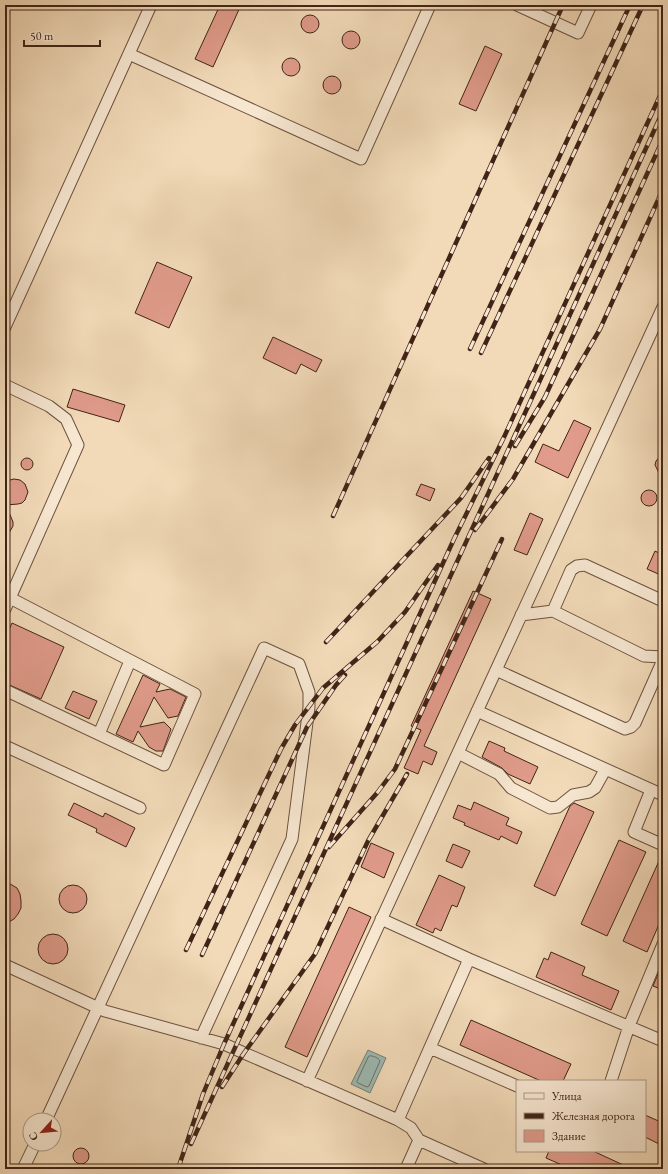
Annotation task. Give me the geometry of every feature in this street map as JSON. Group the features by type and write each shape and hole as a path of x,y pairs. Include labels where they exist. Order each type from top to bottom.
{"lane":[{"path":"5,327 151,5"},
{"path":"129,54 361,159 430,5"},
{"path":"517,5 578,33 591,5"},
{"path":"307,1080 663,307"},
{"path":"5,385 49,406 66,419 78,445 5,609"},
{"path":"553,611 571,570 577,566 585,565 663,602"},
{"path":"5,690 164,764 195,694 10,598"},
{"path":"496,670 625,729 631,728 635,723 663,658 644,656 553,611 521,615"},
{"path":"50,1112 264,648 299,664 309,692 309,707 292,840 201,1038"},
{"path":"99,734 130,661"},
{"path":"477,711 663,796"},
{"path":"5,746 140,808"},
{"path":"458,753 499,774 511,788 550,808 558,807 573,795 589,792 595,788 606,770"},
{"path":"651,790 634,832 663,845"},
{"path":"381,919 469,959 663,1041"},
{"path":"611,1080 629,1026 663,944"},
{"path":"398,1120 469,959"},
{"path":"5,964 105,1011 224,1044 398,1120 411,1128 419,1140 484,1169"},
{"path":"430,1048 516,1086"},
{"path":"406,1169 419,1140"},
{"path":"23,1169 31,1152"}],"water":[{"path":"368,1050 386,1058 370,1093 351,1084"}],"building":[{"path":"220,5 241,5 213,67 195,59"},
{"path":"310,15 316,18 319,24 316,30 310,33 304,30 301,24 304,18"},
{"path":"351,31 357,34 360,40 357,46 351,49 345,46 342,40 345,34"},
{"path":"485,46 502,54 476,111 459,104"},
{"path":"291,58 297,61 300,67 297,73 291,76 285,73 282,67 285,61"},
{"path":"332,76 338,79 341,85 338,91 332,94 326,91 323,85 326,79"},
{"path":"157,262 192,277 169,328 135,313"},
{"path":"273,337 322,360 316,372 301,364 296,374 263,358"},
{"path":"73,389 125,405 119,422 67,407"},
{"path":"574,420 591,428 568,478 535,462 543,444 559,451"},
{"path":"663,453 663,481 655,465 656,461"},
{"path":"27,458 31,460 33,464 31,468 27,470 23,468 21,464 23,460"},
{"path":"14,479 20,480 25,484 28,492 22,503 6,505 13,522 13,526 5,540 5,484"},
{"path":"421,484 435,489 430,501 416,495"},
{"path":"649,490 656,495 657,498 652,505 649,506 642,501 641,498 646,491"},
{"path":"530,513 543,519 527,555 514,550"},
{"path":"655,551 663,555 663,576 647,569"},
{"path":"473,591 491,599 424,746 437,752 432,765 423,761 418,774 404,768 421,730 411,726"},
{"path":"12,623 64,647 41,699 5,683 5,639"},
{"path":"143,675 160,684 156,692 170,689 186,697 178,716 168,718 154,697 140,727 164,722 171,729 163,751 156,751 149,747 138,731 133,742 116,734"},
{"path":"73,691 97,701 89,719 65,708"},
{"path":"489,741 505,748 504,751 538,767 530,784 508,774 502,768 482,757"},
{"path":"474,802 509,818 506,825 522,832 517,844 501,836 499,840 464,825 465,823 453,818 458,805 471,810"},
{"path":"74,803 103,817 105,813 135,828 126,847 96,832 97,829 68,815"},
{"path":"574,803 594,812 555,896 534,886 570,806"},
{"path":"619,840 646,852 607,936 581,924"},
{"path":"371,843 394,853 384,878 361,867"},
{"path":"453,844 470,851 462,868 446,861"},
{"path":"663,852 663,915 647,952 623,941"},
{"path":"439,875 465,887 457,907 452,905 441,931 435,928 433,933 416,925"},
{"path":"5,881 17,888 20,894 21,908 14,919 5,924"},
{"path":"73,885 83,889 87,899 83,909 73,913 63,909 59,899 63,889"},
{"path":"349,907 371,917 307,1057 285,1047"},
{"path":"53,934 64,938 68,949 64,960 53,964 42,960 38,949 42,938"},
{"path":"551,952 585,967 582,975 619,991 611,1010 536,977 544,958 548,960"},
{"path":"663,962 663,990 653,986"},
{"path":"471,1020 571,1064 563,1080 539,1080 460,1045"},
{"path":"646,1115 663,1123 663,1146 646,1138"},
{"path":"81,1148 87,1150 89,1156 87,1162 81,1164 75,1162 73,1156 75,1150"},
{"path":"549,1152 595,1152 632,1169 571,1169 546,1158"}],"railway":[{"path":"333,516 563,5"},
{"path":"470,349 630,5"},
{"path":"481,353 643,5"},
{"path":"178,1169 203,1094 224,1044 454,539 505,435 663,89"},
{"path":"191,1144 663,111"},
{"path":"515,446 545,397 663,139"},
{"path":"475,530 513,479 600,329 663,189"},
{"path":"326,642 461,498 489,458"},
{"path":"329,847 377,793 395,769 502,539"},
{"path":"186,950 281,749 295,725 323,688 377,642 405,612 438,565"},
{"path":"202,955 307,727 336,685 345,675"},
{"path":"222,1087 244,1053 315,954 368,841 407,774"}]}
